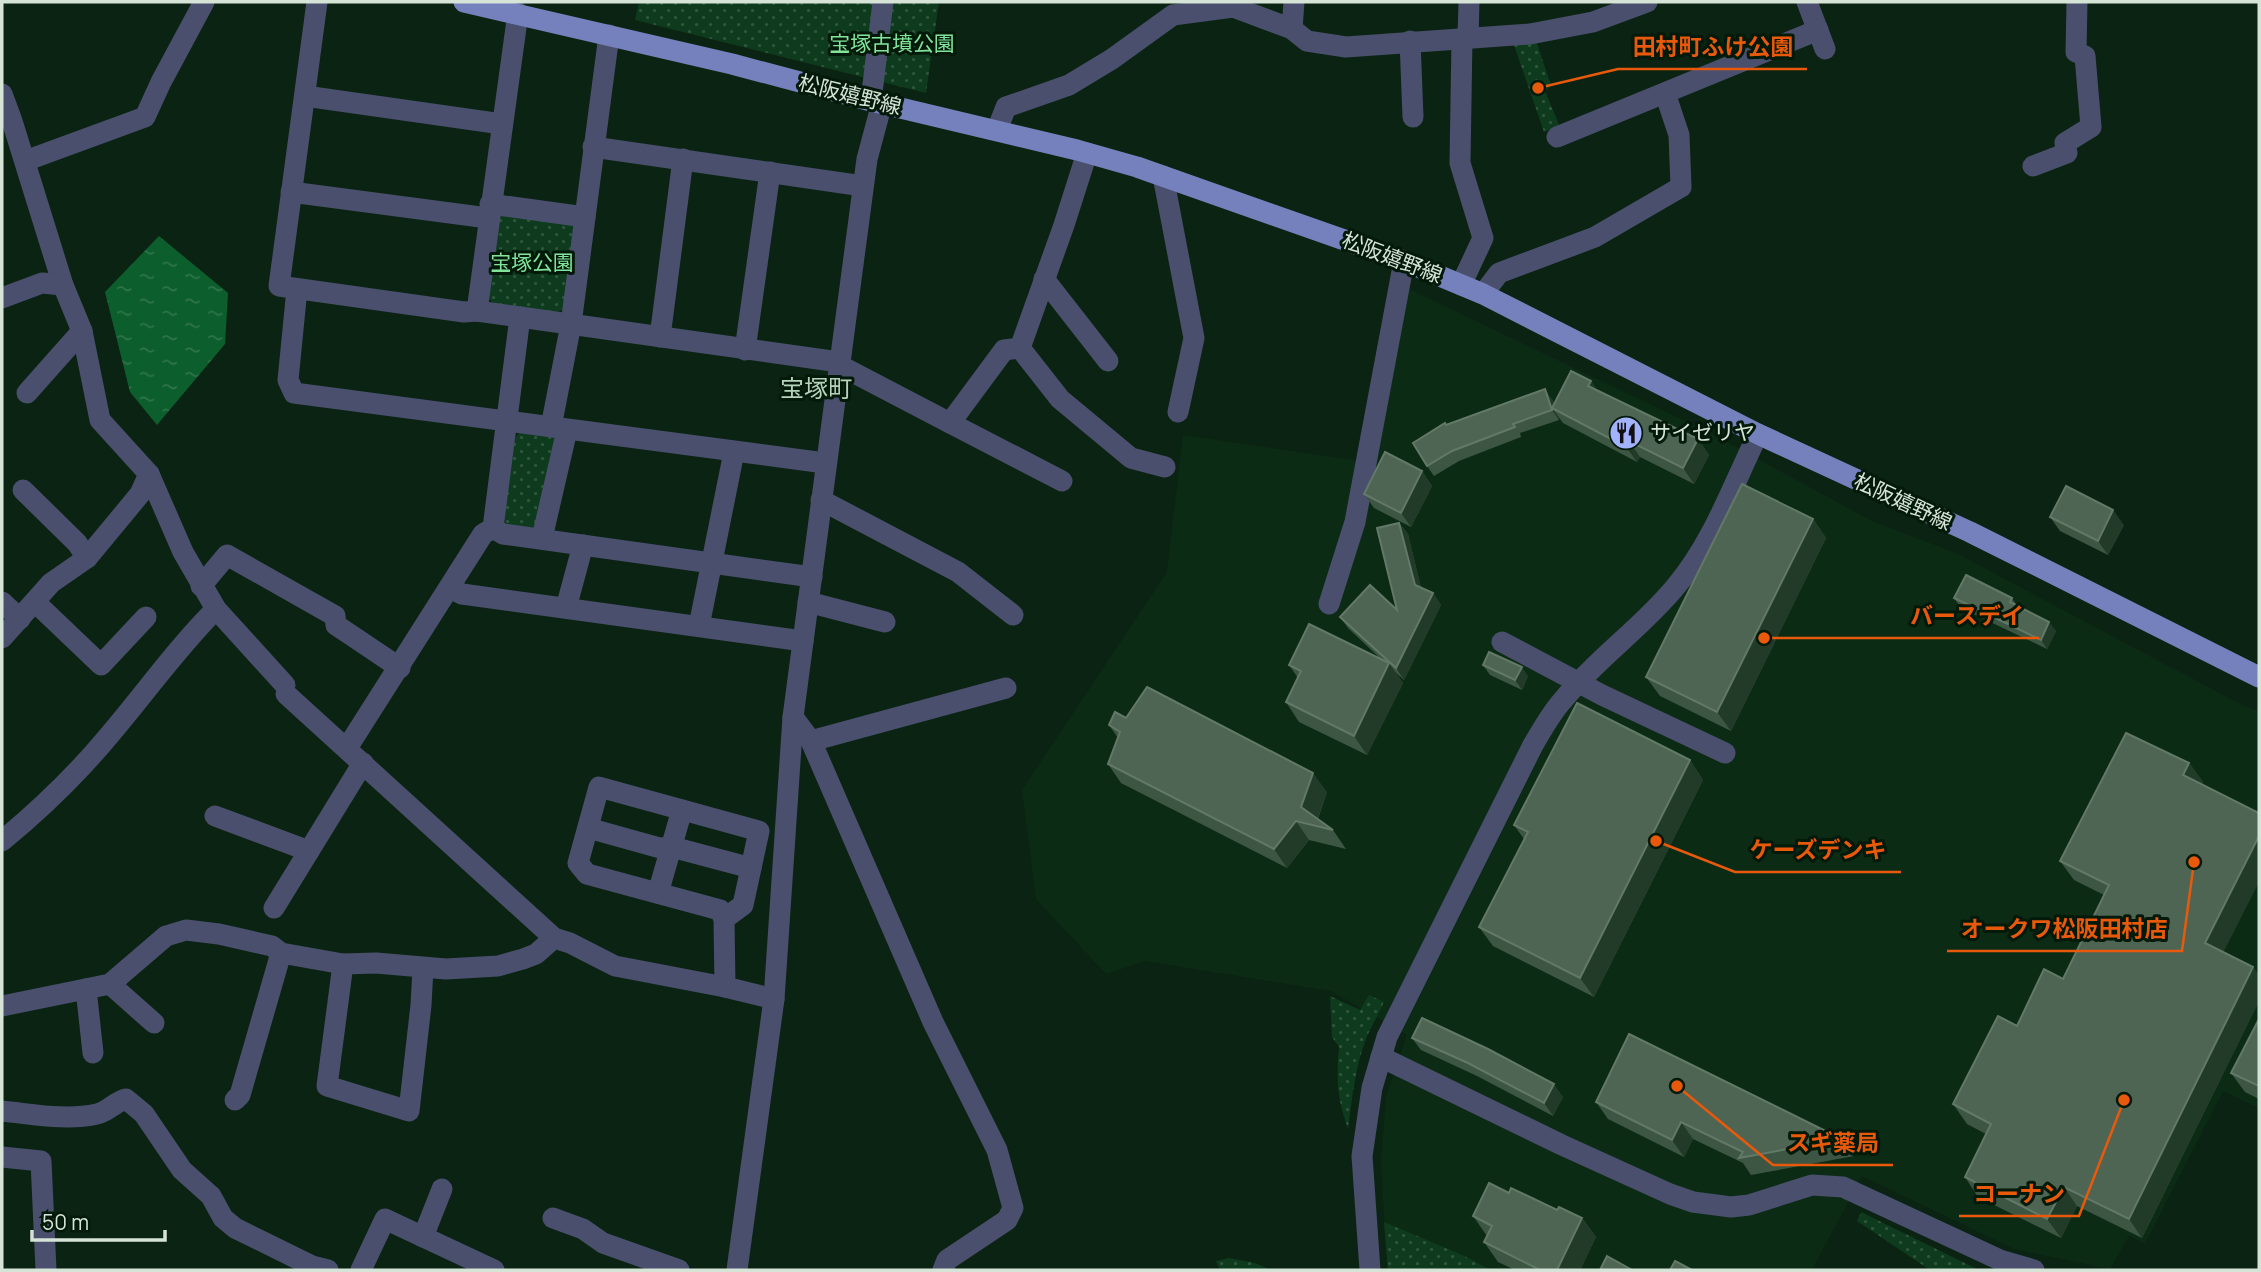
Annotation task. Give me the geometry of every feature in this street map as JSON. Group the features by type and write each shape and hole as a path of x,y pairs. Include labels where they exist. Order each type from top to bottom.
{"main road":[{"name":"松阪嬉野線","path":"464,2 1087,153 1163,176 1404,261 1483,293 1758,434 1969,532 2259,677"}],"street":[{"path":"25,161 145,117 204,2"},
{"path":"317,2 279,286 464,312 477,311 839,364 1062,481"},
{"path":"737,1270 774,999 793,717 825,463 877,102 883,2"},
{"path":"1292,29 1294,2"},
{"path":"1461,285 1483,238 1460,163 1469,2"},
{"path":"997,130 1006,107 1069,85 1112,59 1168,8 1233,7 1292,29 1307,41 1346,47 1530,34 1593,22 1619,7 1647,2"},
{"path":"1557,137 1665,93 1822,40 1807,2"},
{"path":"2033,166 2067,153 2066,144 2091,127 2085,55 2076,52 2077,2"},
{"path":"477,311 518,13"},
{"path":"542,538 559,428 570,324 609,35"},
{"path":"1410,41 1413,117"},
{"path":"1483,293 1499,273 1595,237 1681,187 1679,135 1665,93"},
{"path":"2,94 7,123 25,161 63,285 82,331 100,421 149,474 201,586 216,609 286,690 554,938 615,966 774,999"},
{"path":"305,96 502,124"},
{"path":"593,147 863,186"},
{"path":"1020,348 1087,153"},
{"path":"660,337 684,159"},
{"path":"746,349 769,172"},
{"path":"1163,176 1194,338 1178,412"},
{"path":"291,192 489,211 585,217"},
{"path":"1329,604 1355,522 1404,261"},
{"path":"1044,279 1108,361"},
{"path":"2,298 42,283 63,285"},
{"path":"297,289 288,380 294,393 825,463"},
{"path":"493,528 520,317"},
{"path":"27,393 82,331"},
{"path":"950,423 1004,350 1020,348"},
{"path":"1020,348 1060,399 1131,458 1165,467"},
{"path":"1370,1270 1362,1156 1372,1088 1393,1025 1533,744 1562,701 1678,584 1703,547 1758,434"},
{"path":"699,626 734,452"},
{"path":"2,638 51,583 87,558 140,494 149,474"},
{"path":"23,490 77,543 87,558"},
{"path":"821,500 958,572 1013,614"},
{"path":"493,528 503,534 811,577"},
{"path":"347,748 483,534 493,528"},
{"path":"566,608 583,545"},
{"path":"201,586 227,555 335,616 336,625 400,668"},
{"path":"450,588 462,594 803,641"},
{"path":"2,601 20,619"},
{"path":"35,602 101,665 146,617"},
{"path":"808,602 885,622"},
{"path":"2,841 33,815 85,763 195,630 216,609"},
{"path":"1503,642 1602,695 1725,753"},
{"path":"811,741 1006,688"},
{"path":"793,717 811,741 933,1022 997,1150 1013,1208 1007,1220 947,1260 943,1270"},
{"path":"274,908 363,763"},
{"path":"724,919 743,905 759,831 599,787 578,863 587,874 720,910 724,919 725,987"},
{"path":"658,893 682,810"},
{"path":"215,816 309,851"},
{"path":"588,828 660,848 672,847 751,868"},
{"path":"2,1006 110,984 166,936 186,930 219,934 272,946 282,953 343,964 376,962 446,970 498,966 536,954 554,938"},
{"path":"235,1100 240,1095 282,953"},
{"path":"343,964 327,1086 409,1111 423,968"},
{"path":"110,984 154,1023"},
{"path":"86,989 93,1053"},
{"path":"1381,1057 1562,1145 1693,1202 1731,1207 1766,1200 1812,1185 1843,1186 2000,1260 2034,1270"},
{"path":"2,1111 60,1117 100,1114 116,1102 126,1099 144,1114 182,1170 211,1196 223,1219 234,1228 312,1266 328,1270"},
{"path":"2,1157 41,1161 46,1270"},
{"path":"423,1237 442,1189"},
{"path":"553,1218 583,1229 603,1243 678,1270"},
{"path":"361,1270 385,1219 494,1270"}],"shaded area":[{"path":"1409,289 1710,433 1872,521 1956,553 2244,706 2259,711 2259,1108 2223,1091 2145,1244 2129,1236 2110,1269 2014,1249 1862,1176 1812,1270 1387,1270 1381,1162 1386,1097 1407,1035 1331,991 1145,961 1106,974 1036,899 1022,790 1167,572 1183,435 1373,463"}],"green space":[{"name":"宝塚古墳公園","path":"639,2 939,2 926,93 635,20"},
{"path":"1537,43 1551,86 1545,91 1560,127 1544,132 1514,45"},
{"name":"宝塚公園","path":"507,213 572,222 577,233 566,309 557,312 494,304 487,297 497,218"},
{"path":"520,432 552,436 558,443 540,527 533,531 507,525 503,518 514,439"},
{"path":"1369,995 1384,1002 1361,1055 1348,1129 1338,1089 1339,1047 1332,1037 1330,996 1360,1010"},
{"path":"1861,1212 1979,1270 1930,1270 1857,1221"},
{"path":"1384,1222 1462,1255 1491,1270 1388,1270"},
{"path":"1229,1258 1269,1269 1220,1270 1216,1261"}],"water":[{"path":"159,236 228,293 225,344 157,425 130,392 105,292"}],"building":[{"path":"1571,371 1591,381 1588,386 1698,439 1683,468 1629,441 1626,447 1552,408"},
{"path":"1545,389 1552,410 1452,451 1427,466 1413,443 1445,423 1446,425"},
{"path":"1385,452 1422,471 1401,513 1364,494"},
{"path":"1742,484 1813,519 1717,712 1646,677"},
{"path":"2066,486 2113,510 2098,541 2050,517"},
{"path":"1399,523 1415,585 1433,593 1396,668 1340,617 1370,585 1397,610 1377,528"},
{"path":"1966,575 2012,598 2010,602 2049,622 2041,640 1954,598"},
{"path":"1309,624 1389,663 1354,736 1286,702 1301,671 1289,665"},
{"path":"1489,652 1522,667 1515,680 1483,665"},
{"path":"1147,687 1313,773 1301,807 1333,830 1296,821 1274,849 1108,764 1120,732 1109,725 1115,712 1126,718"},
{"path":"1577,703 1690,760 1580,978 1479,927 1528,832 1514,825"},
{"path":"2126,733 2189,763 2183,775 2259,813 2259,836 2205,943 2253,967 2129,1219 2064,1187 2047,1219 1965,1177 1991,1124 1953,1104 1998,1016 2017,1026 2044,969 2063,979 2109,885 2060,861"},
{"path":"1422,1018 1554,1084 1544,1103 1468,1063 1412,1038"},
{"path":"2259,1019 2259,1086 2231,1073"},
{"path":"1629,1034 1842,1139 1739,1158 1743,1152 1681,1122 1672,1140 1596,1102"},
{"path":"1489,1183 1509,1193 1511,1188 1557,1210 1559,1207 1582,1218 1557,1270 1540,1270 1484,1242 1492,1226 1473,1216"},
{"path":"1607,1256 1632,1270 1600,1270"},
{"path":"1675,1261 1692,1270 1670,1270"}],"place":[{"name":"田村町ふけ公園","path":"1538,88"},
{"name":"サイゼリヤ","path":"1626,433"},
{"name":"バースデイ","path":"1764,638"},
{"name":"ケーズデンキ","path":"1656,841"},
{"name":"オークワ松阪田村店","path":"2194,862"},
{"name":"スギ薬局","path":"1677,1086"},
{"name":"コーナン","path":"2124,1100"}],"district":[{"name":"宝塚町","path":"816,389"}]}
